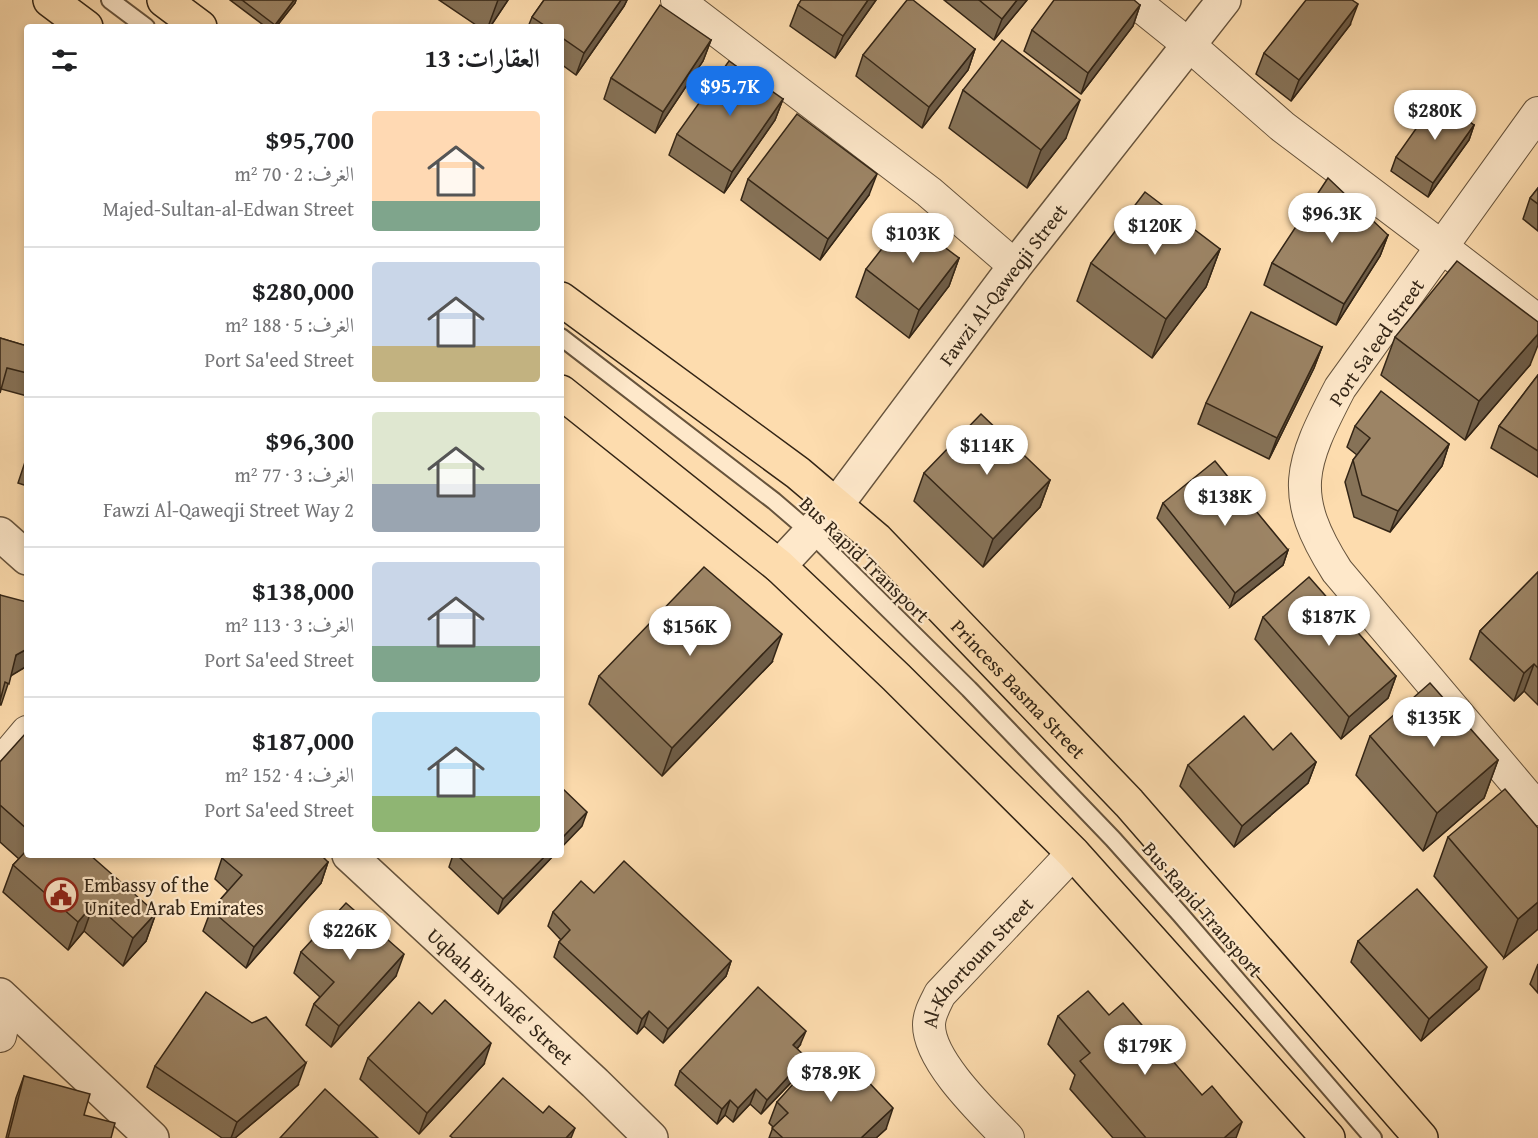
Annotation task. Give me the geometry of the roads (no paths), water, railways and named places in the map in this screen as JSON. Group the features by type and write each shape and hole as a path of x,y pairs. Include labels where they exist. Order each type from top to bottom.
{"main road":[{"path":"50,0 82,24"},
{"path":"164,0 196,24"},
{"name":"Princess Basma Street","path":"564,301 798,472 876,539 1129,803 1421,1138"},
{"path":"564,394 779,566 896,676 1073,853 1328,1138"}],"street":[{"path":"677,0 929,192 1015,266"},
{"path":"1133,0 1189,45 1283,128 1538,321"},
{"name":"Fawzi Al-Qaweqji Street","path":"779,566 837,504 1015,266 1224,0"},
{"name":"Port Sa'eed Street","path":"1538,113 1340,388 1317,432 1304,476 1306,500 1320,544 1337,572 1538,809"},
{"path":"0,534 24,555"},
{"path":"0,764 24,736"},
{"name":"Al-Khortoum Street","path":"1008,1138 941,1061 930,1038 929,1023 932,1009 940,994 1073,853"},
{"name":"Uqbah Bin Nafe' Street","path":"353,858 651,1138"},
{"path":"0,1035 4,999"},
{"path":"4,999 152,1138"}],"lane":[{"path":"110,0 142,24"},
{"name":"Bus Rapid Transport","path":"564,339 774,501 810,532 969,689 1113,839 1373,1138"}],"place":[{"name":"Embassy of the United Arab Emirates","path":"61,895"}]}
